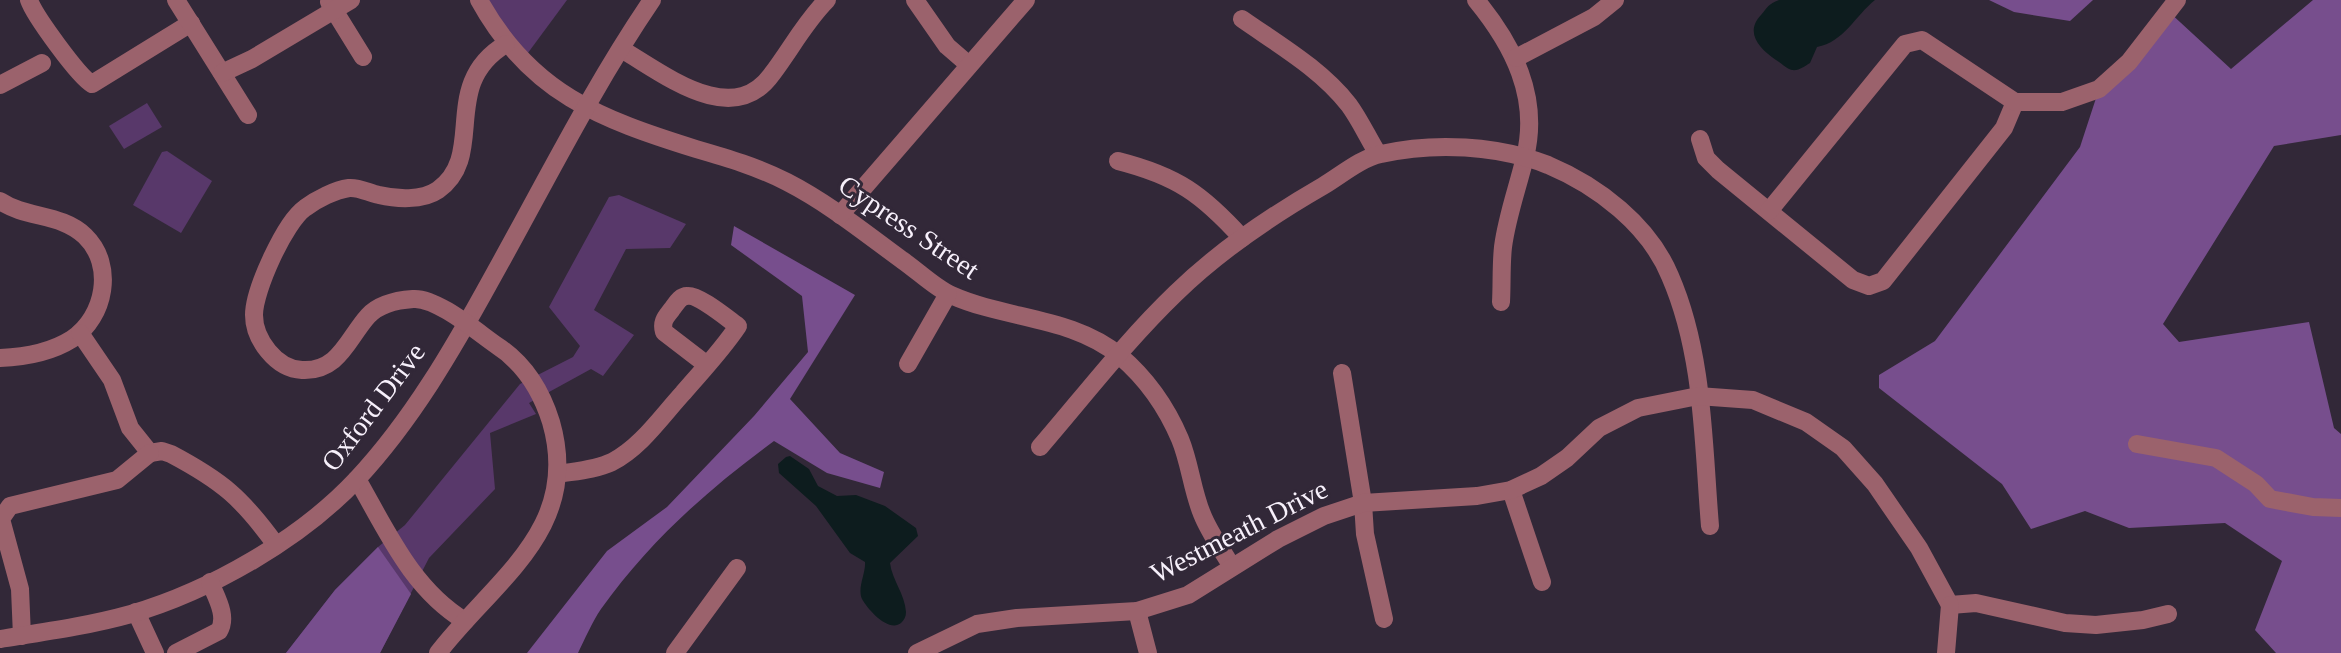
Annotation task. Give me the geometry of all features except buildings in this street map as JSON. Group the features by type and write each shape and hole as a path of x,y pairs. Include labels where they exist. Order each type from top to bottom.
{"street":[{"path":"29,0 66,55 86,81 92,84 191,23"},
{"path":"176,0 248,115"},
{"path":"222,73 252,59 331,5 351,0"},
{"name":"Cypress Street","path":"479,0 506,44 544,80 586,108 636,129 752,167 787,182 840,215 948,294 1004,313 1041,319 1084,333 1119,355 1153,387 1180,440 1202,515 1232,567"},
{"name":"Oxford Drive","path":"0,639 136,612 210,582 276,545 315,518 357,479 412,411 466,326 586,108 652,0"},
{"path":"621,49 704,95 726,99 737,97 761,87 827,0"},
{"path":"915,0 947,46 969,65"},
{"path":"840,215 1026,0"},
{"path":"1476,0 1496,24 1516,58 1530,125 1526,156 1513,196 1503,248 1501,302"},
{"path":"1516,58 1594,17 1615,0"},
{"path":"1769,211 1905,44 1922,40 1940,49 2015,102 2062,102 2099,89 2129,62 2177,0"},
{"path":"331,5 363,57"},
{"path":"1242,19 1325,81 1350,106 1378,154"},
{"path":"438,653 513,570 539,536 550,512 558,474 553,430 531,378 515,359 428,300 408,299 390,303 368,316 339,356 324,365 304,370 286,366 272,355 259,336 255,303 289,225 303,209 348,189 398,198 433,193 445,183 461,156 469,89 487,58 506,44"},
{"path":"0,85 42,63"},
{"path":"1700,139 1706,158 1712,164 1853,280 1869,286 1883,281 2004,128 2015,102"},
{"path":"1040,447 1177,292 1242,238 1304,197 1378,154 1441,146 1526,156 1565,172 1609,199 1644,234 1670,274 1691,336 1710,526"},
{"path":"1118,161 1151,170 1188,188 1213,206 1242,238"},
{"path":"0,201 17,211 65,222 88,239 103,266 104,283 97,308 80,333 45,351 0,358"},
{"path":"908,364 948,294"},
{"path":"558,474 594,469 625,454 707,365 738,326 693,297 681,297 663,320 664,332 707,365"},
{"path":"80,333 112,380 130,428 150,453"},
{"path":"1342,373 1363,503 1365,534 1384,619"},
{"name":"Westmeath Drive","path":"917,653 952,645 977,624 1017,618 1137,611 1188,595 1278,539 1324,516 1363,503 1477,496 1511,490 1541,476 1567,458 1599,428 1638,408 1698,396 1753,400 1806,422 1843,448 1875,484 1919,548 1950,605"},
{"path":"2137,444 2216,458 2256,484 2270,499 2313,507 2341,508"},
{"path":"22,636 23,604 4,536 1,519 4,512 10,506 117,480 150,453 162,451 171,454 216,480 247,506 276,545"},
{"path":"357,479 419,582 437,601 465,621"},
{"path":"1511,490 1542,582"},
{"path":"675,653 737,568"},
{"path":"176,653 223,626 224,619 210,582"},
{"path":"1946,653 1950,605 1976,603 2065,623 2096,625 2168,614"},
{"path":"1137,611 1148,653"},
{"path":"136,612 155,653"}],"shaded area":[{"path":"484,0 567,0 522,61"},
{"path":"1779,0 1875,0 1835,40 1817,47 1810,63 1795,70 1765,51 1754,34 1756,22 1768,6"},
{"path":"1989,0 2093,0 2070,21 2014,12"},
{"path":"2313,0 2341,0 2341,135 2274,146 2163,324 2179,342 2309,322 2334,428 2341,434 2341,653 2276,653 2255,630 2282,561 2225,523 2129,528 2085,511 2031,529 2002,484 1879,388 1879,375 1935,341 2080,147 2099,89 2168,11 2231,69"},
{"path":"147,103 162,127 124,149 109,126"},
{"path":"167,151 212,181 181,233 133,205 162,152"},
{"path":"619,195 686,224 670,248 626,249 594,310 634,335 603,376 591,369 529,403 536,414 490,433 495,489 429,558 380,653 286,653 335,590 405,525 520,384 573,357 580,346 549,307 609,197"},
{"path":"734,226 855,295 790,399 840,453 884,472 880,488 827,473 774,441 703,498 639,561 601,609 578,653 527,653 607,551 667,507 754,416 808,352 802,296 731,245"},
{"path":"790,456 809,469 818,486 837,496 856,495 885,506 916,528 918,536 890,563 905,605 906,615 901,623 885,623 865,604 860,590 865,562 850,553 816,506 779,473 778,464"},
{"path":"378,547 411,594 380,653 286,653 335,590"}]}
